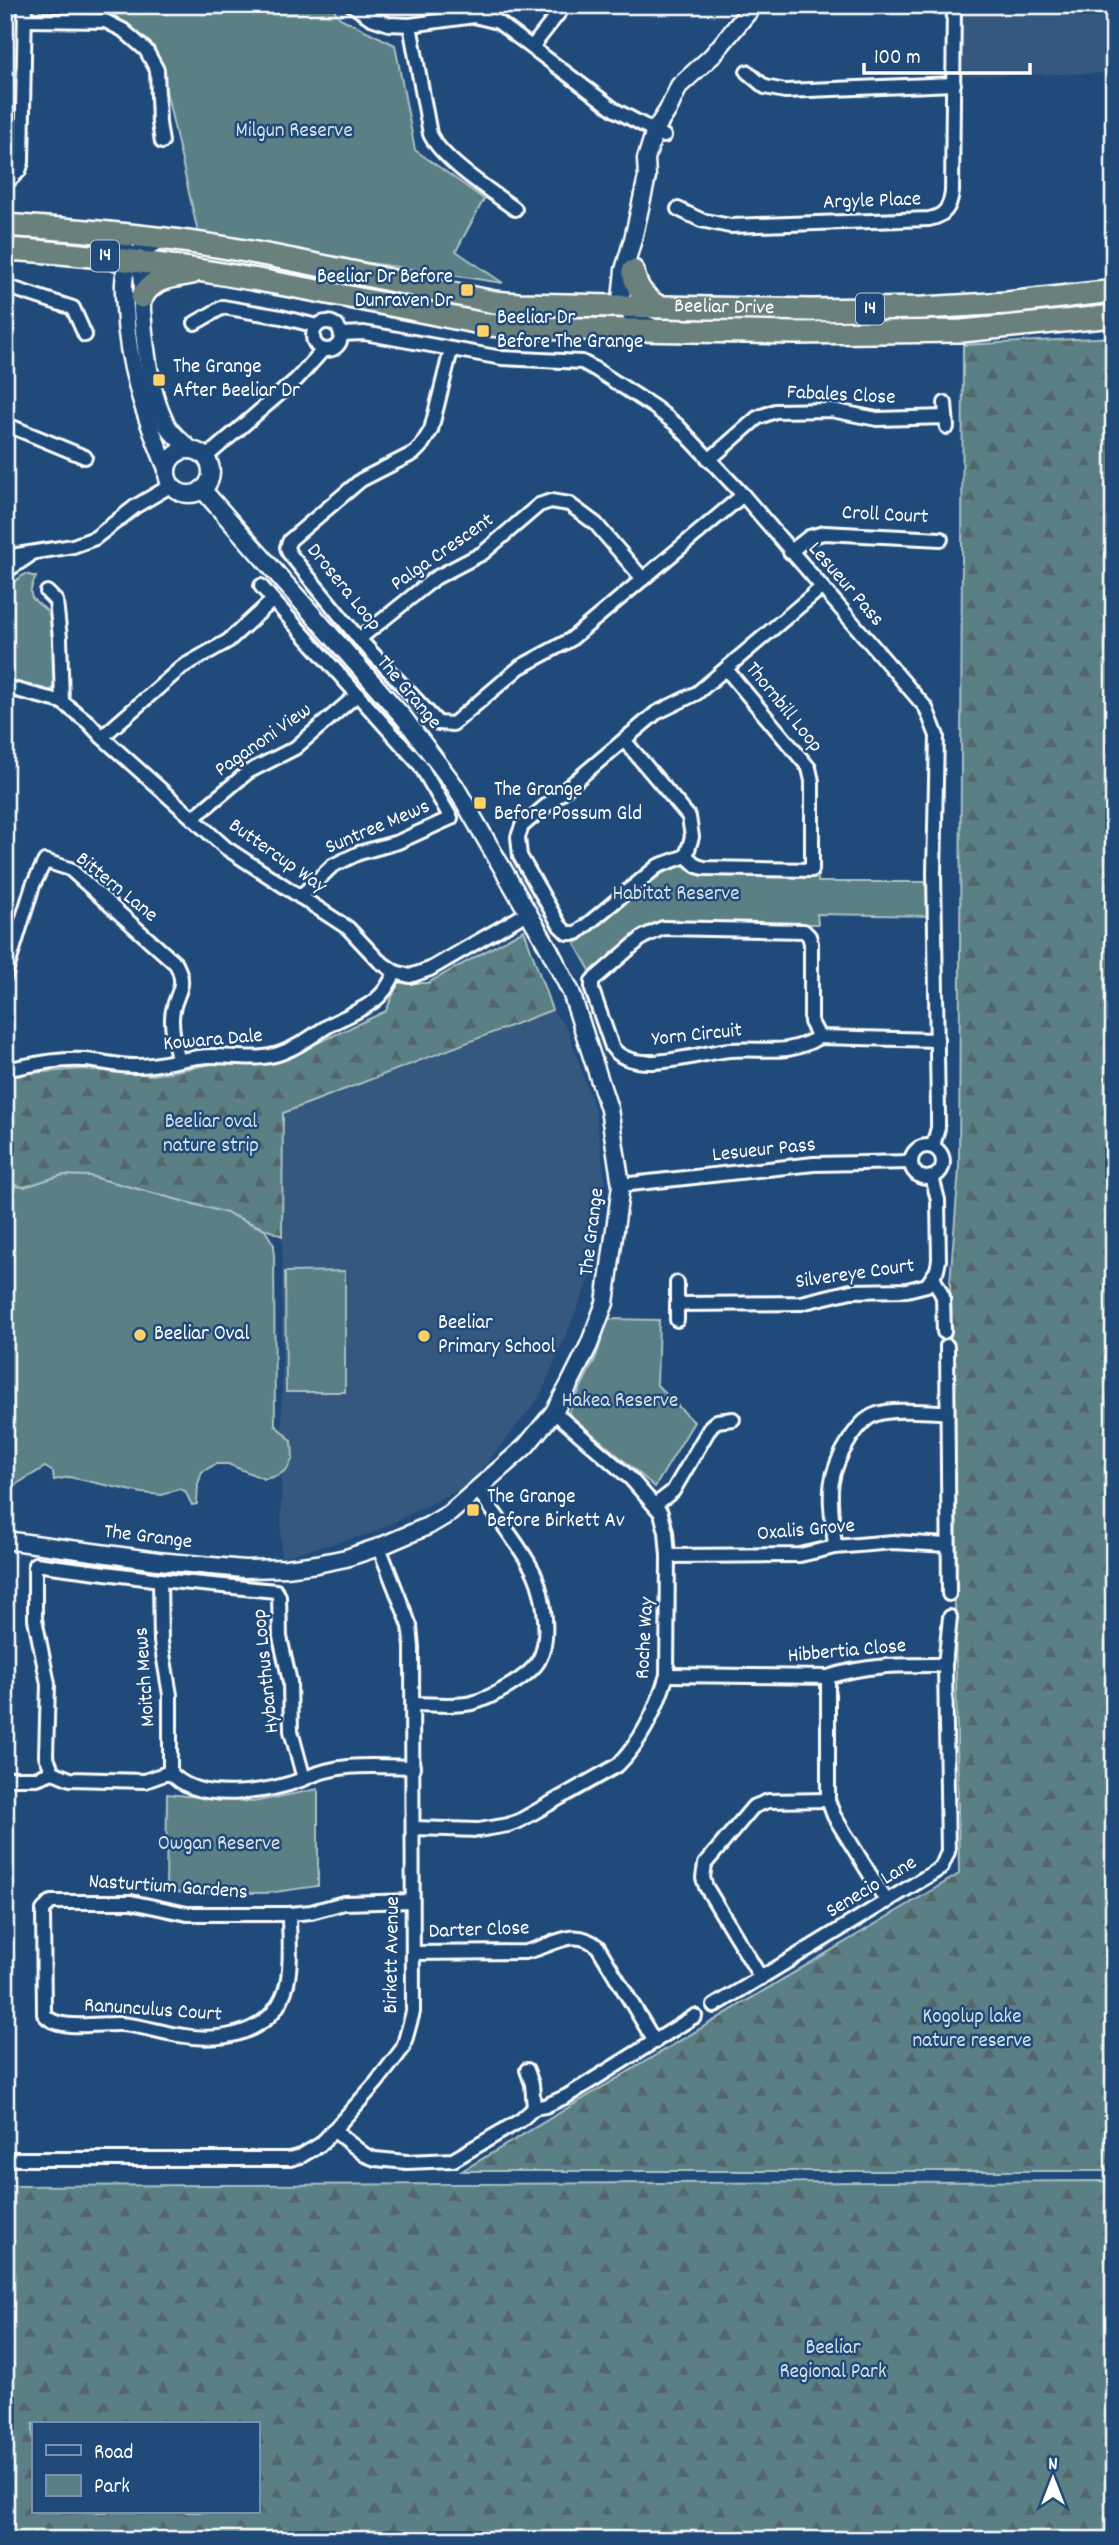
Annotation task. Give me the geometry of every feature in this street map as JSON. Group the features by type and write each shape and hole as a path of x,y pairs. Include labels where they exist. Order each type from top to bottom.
{"highway":[{"name":"Beeliar Drive","path":"5,225 163,239 317,265 494,302 811,310 1007,303 1114,291"},
{"name":"Beeliar Drive","path":"5,249 134,259 282,283 490,325 585,331 962,331 1114,316"},
{"path":"142,297 156,281 204,270"},
{"path":"633,271 636,286 642,295 657,306"}],"street":[{"path":"5,184 19,171 22,162 26,5"},
{"path":"352,5 371,18 389,24 410,26 460,17 485,17 498,22 615,110 659,133"},
{"path":"532,47 565,5"},
{"path":"667,331 642,323 621,299 624,270 634,239 647,177 646,159 679,86 712,56 754,5"},
{"name":"Argyle Place","path":"678,209 701,220 730,226 929,219 941,216 949,205 952,192 954,5"},
{"path":"26,20 105,22 123,30 146,50 158,69 162,142"},
{"path":"410,26 430,134 434,141 444,153 515,209"},
{"path":"747,72 765,87 785,91 954,84"},
{"path":"86,231 114,243 134,259 142,274 147,357 155,392 170,430 199,454 211,470 211,478 202,489 190,494 183,493 170,477 142,405 128,351 125,275 134,259 142,250 163,239"},
{"path":"585,331 611,320 631,300 634,239"},
{"path":"5,286 73,309 85,335"},
{"path":"195,323 223,307 317,326 331,323 337,325 341,334 337,347 323,350 313,339 317,326"},
{"name":"Lesueur Pass","path":"341,334 364,333 502,358 575,361 589,365 666,416 743,495 926,708 937,736 934,873 938,1128 933,1146 940,1151 943,1158 939,1173 932,1177"},
{"path":"170,477 169,463 178,453 199,454 297,379 323,350"},
{"name":"Drosera Loop","path":"451,350 431,430 421,446 404,459 361,480 290,540 287,547 289,553 359,639 438,723 448,725 520,667 570,640 743,495"},
{"name":"Fabales Close","path":"709,460 757,418 775,411 831,410 877,419 946,422 945,403"},
{"path":"5,424 85,457"},
{"path":"5,559 73,546 95,538 170,477"},
{"name":"The Grange","path":"5,1540 158,1561 244,1569 317,1564 379,1547 428,1527 463,1504 526,1446 554,1412 579,1366 605,1303 621,1185 609,1109 576,1004 549,949 456,786 404,718 202,489"},
{"name":"Palga Crescent","path":"359,639 435,578 483,553 539,505 551,501 569,504 596,524 643,579"},
{"name":"Croll Court","path":"790,551 809,537 824,533 940,539"},
{"path":"5,572 39,551"},
{"name":"Suntree Mews","path":"261,586 419,765 451,818 398,842 359,853 332,866 300,897"},
{"name":"Thornbill Loop","path":"726,669 809,768 812,781 812,870 704,867 697,866 686,856 658,866 577,933 563,930 520,856 518,837 526,821 656,713 696,693 821,588"},
{"path":"47,592 56,601 62,702"},
{"path":"102,737 182,667 228,641 273,600"},
{"name":"Buttercup Way","path":"9,690 62,702 88,722 226,848 348,928 379,961 395,972"},
{"name":"Paganoni View","path":"193,818 248,772 295,748 358,694"},
{"path":"624,740 689,817 692,836 686,856"},
{"name":"Bittern Lane","path":"5,976 33,885 46,861 70,869 176,964 182,976 182,985 174,1001 172,1021 178,1060"},
{"path":"395,972 410,976 430,969 527,912"},
{"name":"Yorn Circuit","path":"820,1037 811,1022 811,943 804,931 663,928 643,937 592,981 592,990 616,1053 641,1061 669,1061 733,1049 788,1050 820,1037 937,1040"},
{"name":"Kowara Dale","path":"5,1070 62,1060 134,1066 159,1065 210,1056 257,1058 286,1052 324,1028 378,1001 389,988 395,972"},
{"path":"932,1177 918,1175 911,1162 918,1148 933,1146"},
{"name":"Lesueur Pass","path":"621,1185 814,1164 911,1162"},
{"name":"Silvereye Court","path":"677,1304 801,1303 851,1291 907,1290 927,1284 933,1277 939,1260 939,1200 932,1177"},
{"path":"933,1277 943,1297 944,1332"},
{"path":"677,1283 677,1320"},
{"path":"947,1346 949,1594"},
{"name":"Roche Way","path":"414,1828 479,1830 508,1825 618,1765 629,1754 647,1725 667,1675 668,1556 663,1520 655,1505 631,1479 554,1412"},
{"path":"835,1547 830,1498 831,1477 842,1452 860,1425 876,1414 886,1412 946,1412"},
{"path":"655,1505 673,1491 711,1426 717,1421 733,1419"},
{"path":"413,1704 460,1704 486,1698 531,1670 542,1651 544,1608 534,1573 478,1490"},
{"name":"Oxalis Grove","path":"668,1556 792,1555 835,1547 893,1542 948,1545"},
{"name":"Birkett Avenue","path":"5,2159 290,2160 311,2152 376,2083 403,2048 411,2028 413,2012 414,1828 410,1626 379,1547"},
{"name":"Hybanthus Loop","path":"52,1772 46,1756 48,1684 35,1619 28,1563 277,1592 280,1637 290,1682 291,1731 304,1779"},
{"name":"Moitch Mews","path":"160,1580 161,1642 170,1695 170,1772"},
{"name":"Senecio Lane","path":"714,2006 941,1868 948,1852 945,1665 950,1617"},
{"name":"Hibbertia Close","path":"667,1675 828,1677 866,1667 945,1665"},
{"path":"828,1677 828,1800 834,1815 887,1902"},
{"path":"5,1778 37,1778 52,1772 70,1779 145,1781 170,1772 184,1785 224,1792 263,1791 304,1779 321,1770 354,1766 413,1767"},
{"path":"761,1978 706,1887 703,1878 705,1864 745,1815 760,1803 828,1800"},
{"name":"Nasturtium Gardens","path":"48,2019 42,2007 43,1910 47,1904 55,1901 131,1902 187,1914 289,1914 355,1901 412,1901"},
{"name":"Ranunculus Court","path":"48,2019 61,2024 130,2024 181,2036 230,2036 255,2029 273,2012 285,1992 289,1969 289,1914"},
{"name":"Darter Close","path":"413,1953 525,1952 568,1937 579,1936 590,1940 598,1947 655,2042"},
{"path":"333,2130 365,2155 375,2159 407,2162 453,2160 521,2120 534,2108 567,2096 695,2016"},
{"path":"527,2070 532,2084 534,2108"}],"shaded area":[{"path":"962,5 1114,5 1114,73 963,76"},
{"name":"Beeliar Primary School","path":"552,1010 568,1030 595,1110 606,1185 591,1276 540,1397 470,1484 370,1534 281,1557 283,1113"}],"green space":[{"name":"Milgun Reserve","path":"39,5 331,5 340,18 395,45 415,150 484,199 456,251 503,283 199,237 154,47 112,13 40,12"},
{"name":"Kogolup lake nature reserve","path":"1114,337 1114,2171 462,2171 959,1874 950,1283 959,1169 963,345"},
{"path":"25,574 36,577 32,586 32,597 52,618 55,682 47,693 5,685 5,588"},
{"name":"Habitat Reserve","path":"682,862 700,873 818,873 818,882 928,882 929,916 817,914 818,924 680,924 653,928 592,974 575,944 669,864"},
{"name":"Beeliar oval nature strip","path":"524,930 552,1010 283,1113 282,1236 227,1213 90,1176 62,1175 24,1187 5,1182 5,1075 83,1069 152,1075 224,1062 275,1063 386,1011 398,983 428,983"},
{"name":"Beeliar Oval","path":"62,1175 90,1176 227,1213 265,1230 274,1245 275,1425 292,1441 293,1458 287,1469 277,1476 264,1479 228,1464 216,1464 202,1472 197,1504 192,1505 185,1491 179,1489 162,1495 69,1477 54,1480 53,1472 45,1467 5,1491 5,1185 24,1187"},
{"path":"345,1271 345,1392 286,1392 285,1272"},
{"name":"Hakea Reserve","path":"608,1319 659,1320 657,1385 694,1422 655,1487 568,1413 596,1357"},
{"name":"Owgan Reserve","path":"318,1789 318,1886 268,1893 166,1892 167,1794 253,1802"},
{"name":"Beeliar Regional Park","path":"1114,2181 1114,2540 5,2540 5,2186"}],"place":[{"name":"Beeliar Dr Before Dunraven Dr","path":"467,290"},
{"name":"Beeliar Dr Before The Grange","path":"483,331"},
{"name":"The Grange After Beeliar Dr","path":"159,380"},
{"name":"The Grange Before Possum Gld","path":"480,803"},
{"name":"Beeliar Oval","path":"140,1335"},
{"name":"Beeliar Primary School","path":"424,1336"},
{"name":"The Grange Before Birkett Av","path":"473,1510"}]}
